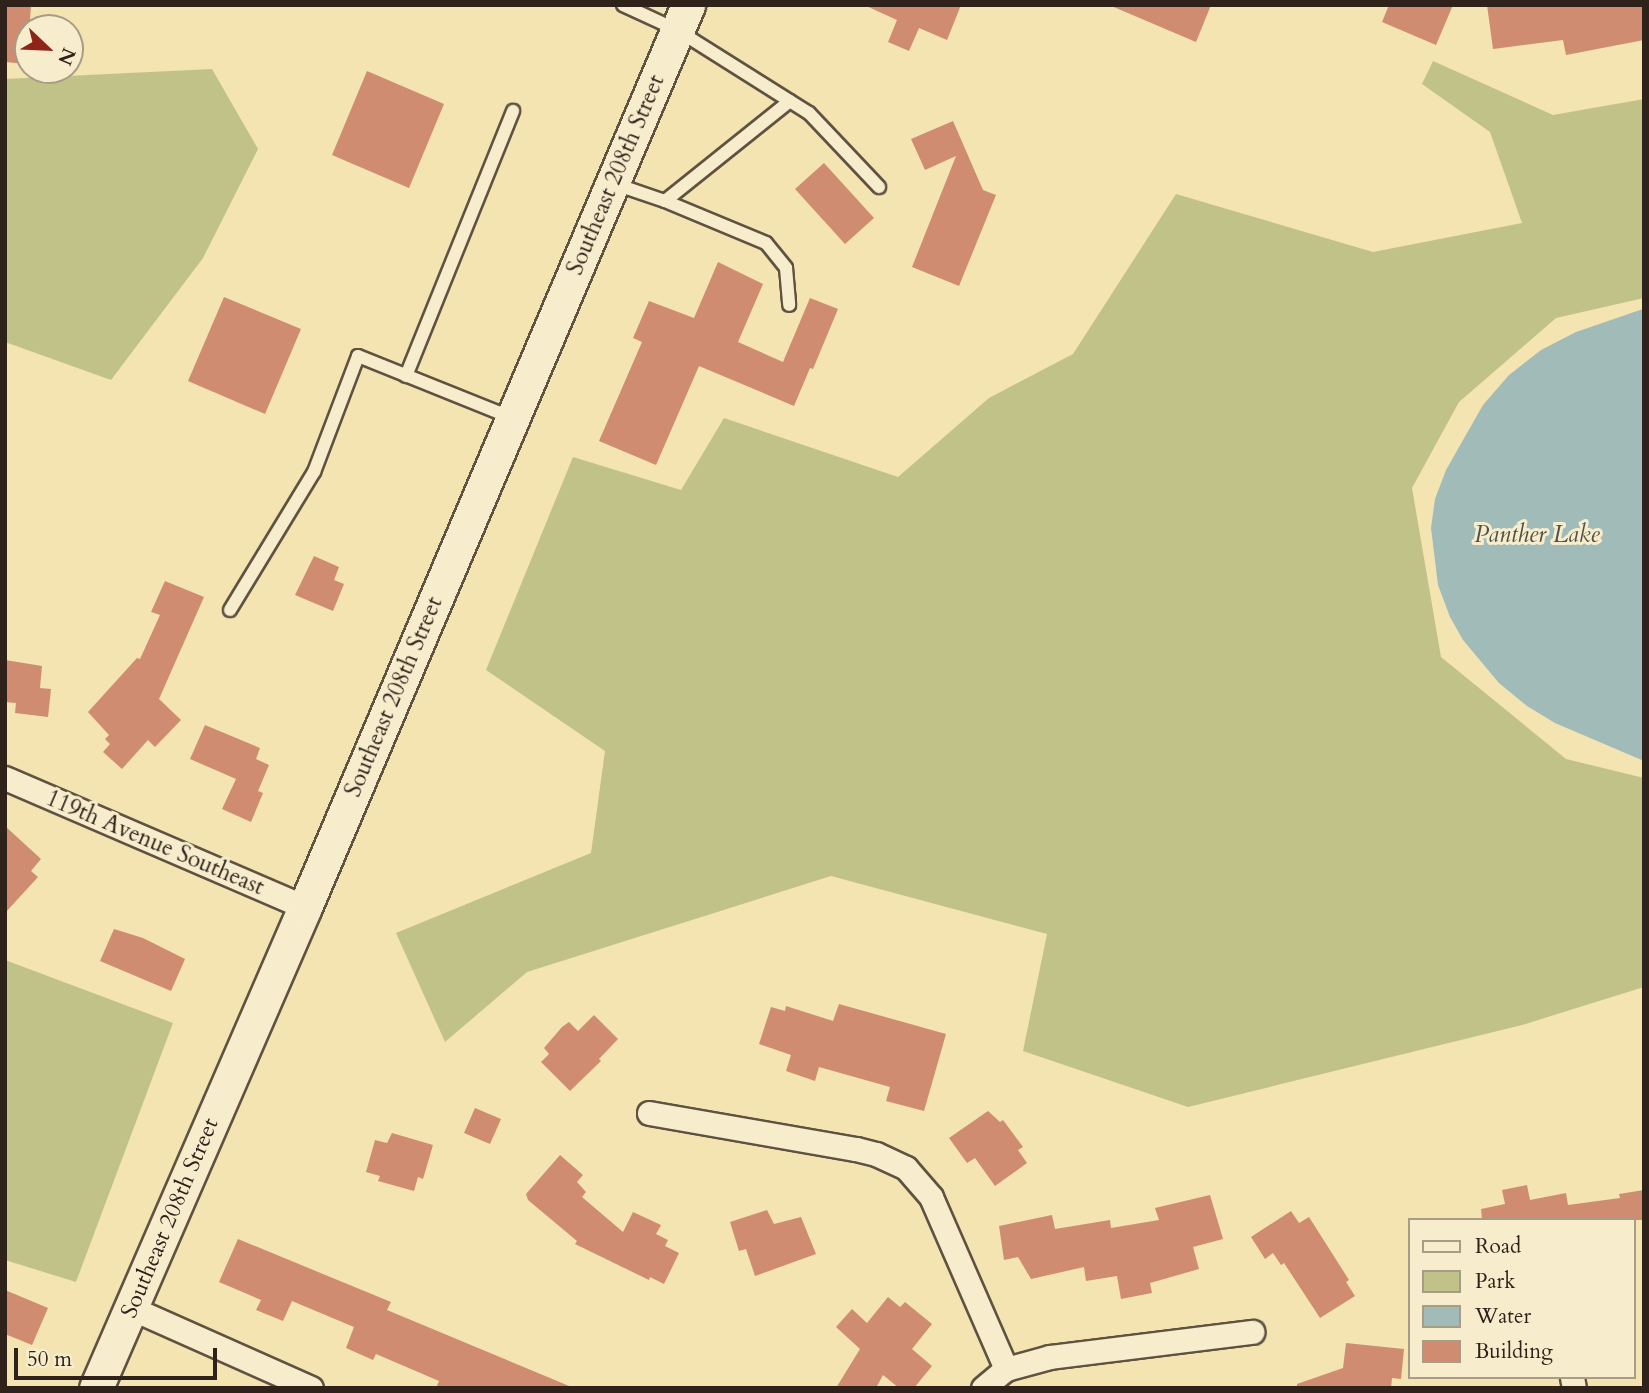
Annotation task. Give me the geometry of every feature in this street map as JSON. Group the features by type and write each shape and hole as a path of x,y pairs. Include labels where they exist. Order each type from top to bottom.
{"main road":[{"name":"Southeast 208th Street","path":"96,1388 305,907 683,18"}],"street":[{"name":"119th Avenue Southeast","path":"5,778 305,907"},
{"path":"649,1113 856,1149 876,1154 906,1168 931,1196 1006,1369"},
{"path":"131,1308 311,1388"},
{"path":"983,1388 1006,1369 1050,1357 1252,1332"}],"lane":[{"path":"623,5 683,18 809,113 880,187"},
{"path":"665,201 790,101"},
{"path":"406,376 513,111"},
{"path":"612,183 665,201 766,243 786,268 789,304"},
{"path":"230,610 314,472 358,356 512,419"}],"green space":[{"path":"1433,61 1553,115 1644,99 1644,298 1556,318 1459,402 1412,488 1441,657 1566,759 1644,778 1644,987 1522,1025 1188,1107 1023,1051 1047,934 831,876 527,972 445,1042 396,933 591,853 605,751 486,670 573,457 681,490 724,418 898,477 989,398 1073,354 1176,194 1373,252 1522,223 1490,132 1422,84"},
{"path":"212,69 258,149 203,258 111,380 5,342 5,79 14,79 14,84 84,84 84,75"},
{"path":"5,960 173,1023 76,1282 5,1260"}],"water":[{"name":"Panther Lake","path":"1644,309 1644,761 1555,723 1527,706 1499,683 1463,640 1450,617 1438,585 1431,528 1435,499 1446,470 1483,405 1509,375 1541,350 1576,332"}],"building":[{"path":"5,5 31,5 30,14 14,14 14,63 5,62"},
{"path":"864,5 961,5 947,40 919,28 909,51 888,42 897,20"},
{"path":"1109,5 1211,5 1196,42"},
{"path":"1389,5 1453,5 1436,45 1382,22"},
{"path":"1487,5 1644,5 1644,40 1566,55 1563,40 1493,49"},
{"path":"367,71 444,104 409,188 332,155"},
{"path":"953,121 983,190 996,195 959,286 912,267 956,156 925,170 911,139"},
{"path":"824,163 874,218 845,244 795,189"},
{"path":"718,262 763,284 738,342 783,362 810,298 838,309 794,406 699,366 656,465 599,441 642,342 633,338 649,301 694,318"},
{"path":"224,297 301,329 265,414 188,381"},
{"path":"314,556 339,567 334,580 344,584 333,611 295,595"},
{"path":"165,581 204,597 159,699 181,720 155,747 148,740 122,769 103,752 110,744 105,739 109,735 88,712 137,658 140,659 160,615 151,612"},
{"path":"5,660 42,666 40,688 51,689 48,717 15,713 16,703 5,702"},
{"path":"205,725 260,748 256,759 269,765 258,791 263,793 251,822 222,809 236,779 190,759"},
{"path":"5,826 41,859 31,871 38,877 5,913"},
{"path":"114,929 143,938 185,959 171,991 100,961"},
{"path":"839,1004 946,1034 924,1111 886,1101 890,1087 819,1067 815,1081 786,1071 791,1055 759,1044 771,1007 785,1011 786,1006 833,1021"},
{"path":"594,1015 618,1039 599,1059 601,1061 570,1091 541,1062 549,1054 544,1048 569,1022 578,1031"},
{"path":"475,1108 501,1119 490,1144 464,1133"},
{"path":"988,1111 1000,1122 1003,1120 1023,1147 1018,1150 1027,1163 995,1186 975,1158 967,1163 949,1138"},
{"path":"392,1133 433,1145 423,1179 418,1177 414,1191 378,1181 380,1176 366,1172 375,1140 387,1143"},
{"path":"560,1155 583,1175 577,1182 586,1192 582,1197 623,1232 633,1212 661,1225 656,1234 668,1240 665,1246 679,1253 664,1284 650,1277 649,1280 575,1244 577,1241 528,1200 526,1194"},
{"path":"1527,1185 1530,1200 1566,1193 1568,1205 1620,1198 1619,1194 1644,1190 1644,1220 1482,1218 1481,1209 1505,1204 1502,1190"},
{"path":"1210,1195 1223,1239 1193,1247 1199,1269 1150,1283 1152,1293 1121,1299 1117,1276 1086,1281 1084,1267 1031,1279 1018,1257 1004,1260 999,1226 1052,1215 1055,1229 1110,1220 1111,1228 1159,1220 1155,1208"},
{"path":"767,1210 774,1224 801,1217 816,1254 755,1276 746,1249 739,1251 730,1222"},
{"path":"1291,1211 1299,1223 1309,1217 1349,1280 1346,1282 1355,1296 1320,1318 1284,1263 1281,1265 1273,1253 1265,1259 1251,1237"},
{"path":"238,1239 391,1302 387,1310 574,1388 436,1388 439,1381 376,1354 373,1360 346,1348 354,1327 292,1301 283,1321 256,1310 261,1300 219,1282"},
{"path":"5,1290 48,1308 32,1345 5,1334"},
{"path":"888,1297 900,1307 905,1302 932,1324 912,1349 932,1366 914,1388 899,1388 883,1375 876,1388 836,1388 860,1349 836,1327 852,1309 867,1323"},
{"path":"1346,1343 1404,1349 1401,1379 1392,1378 1391,1388 1297,1388 1297,1384 1343,1368"}]}
